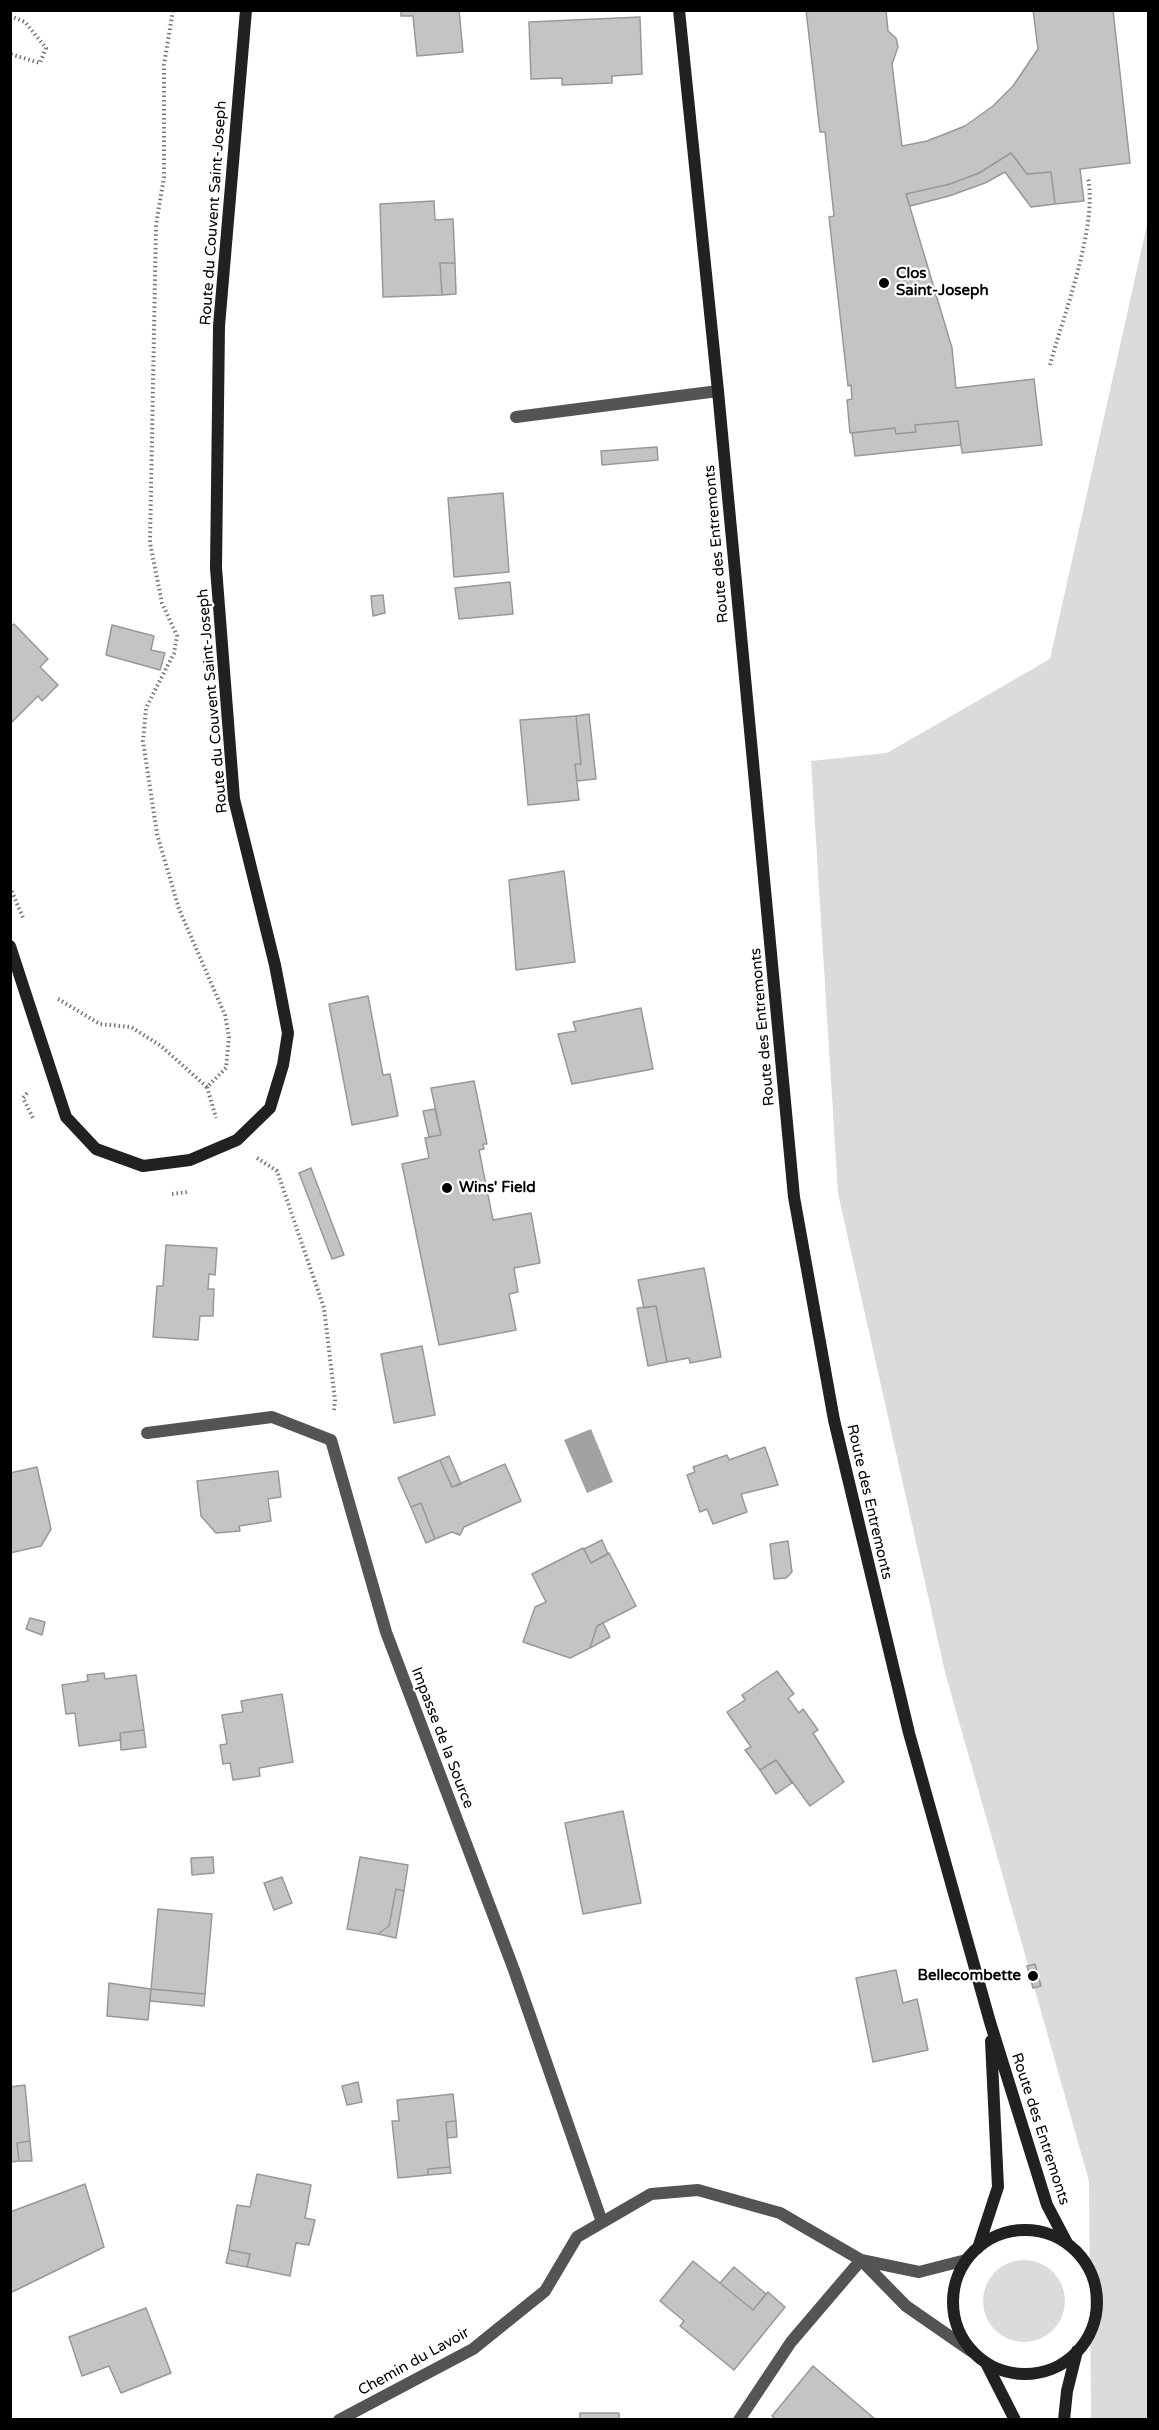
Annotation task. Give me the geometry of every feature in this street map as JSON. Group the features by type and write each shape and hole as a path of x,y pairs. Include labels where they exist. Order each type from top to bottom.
{"main road":[{"name":"Route du Couvent Saint-Joseph","path":"10,946 66,1117 96,1149 143,1166 190,1160 237,1140 270,1108 283,1065 288,1033 275,965 234,799 216,568 219,326 246,10"},
{"name":"Route des Entremonts","path":"679,10 718,391 794,1197 837,1431 909,1733 990,2022 1047,2205 1067,2244"},
{"name":"Route des Entremonts","path":"978,2248 998,2187 990,2022"},
{"name":"Route des Entremonts","path":"1064,2420 1067,2391 1077,2351 1094,2322 1095,2286 1080,2255 1050,2234 1031,2230 994,2237 966,2260 959,2272 952,2299 957,2326 971,2350 986,2363 1005,2372 1024,2374 1044,2372 1061,2364 1077,2351"},
{"name":"Route des Entremonts","path":"986,2363 1015,2420"}],"street":[{"path":"516,417 718,391"},
{"path":"147,1433 272,1417 330,1440"},
{"name":"Impasse de la Source","path":"330,1440 386,1632 514,1970 602,2222"},
{"name":"Chemin du Lavoir","path":"339,2420 473,2349 545,2291 577,2237 651,2194 698,2190 780,2213 861,2260 906,2306 933,2327 971,2350"},
{"path":"739,2420 791,2342 861,2260"},
{"name":"Chemin du Lavoir","path":"861,2260 919,2272 966,2260"}],"path":[{"path":"48,993 100,1024 131,1027 161,1046 207,1087 226,1068 229,1036 225,1015 179,909 157,834 143,741 146,708 174,653 177,636 162,603 150,543 156,225 164,177 164,65 173,10"},
{"path":"10,16 25,22 46,48 40,63 10,54"},
{"path":"1050,365 1083,244 1091,191 1088,178"},
{"path":"260,1161 278,1171 324,1308 335,1400 330,1440"}],"shaded area":[{"path":"1148,220 1148,2419 1091,2419 1089,2181 945,1672 838,1193 811,761 887,753 1050,659"},
{"path":"591,1429 613,1482 587,1493 564,1440"},
{"path":"1016,2260 1032,2260 1047,2267 1058,2278 1065,2293 1062,2317 1053,2330 1032,2342 1016,2342 1001,2335 990,2324 983,2309 983,2293 990,2278 1001,2267"}],"building":[{"path":"401,10 459,10 463,52 417,56 413,16 401,16"},
{"name":"Clos Saint-Joseph","path":"806,10 886,10 888,31 896,38 898,47 892,64 902,146 927,141 965,126 993,106 1013,86 1038,49 1033,10 1113,10 1130,163 1080,169 1084,201 1055,204 1051,172 1027,174 1011,153 979,173 950,184 906,194 952,348 956,388 1034,379 1042,445 962,453 958,421 915,425 916,432 896,434 895,428 850,433 847,400 852,399 851,385 848,386 829,217 834,216 825,132 820,132"},
{"path":"640,17 642,74 612,76 612,83 562,85 562,78 531,79 529,22"},
{"path":"1011,153 1027,174 1051,172 1055,204 1031,207 1005,172 985,183 949,196 910,206 906,194 950,184 979,173"},
{"path":"434,201 435,220 453,219 455,263 440,263 442,295 383,297 380,204"},
{"path":"440,263 455,263 456,294 442,295"},
{"path":"958,421 961,445 855,456 852,433 895,428 896,434 916,432 915,425"},
{"path":"657,447 658,460 602,465 601,451"},
{"path":"503,493 509,572 454,577 448,498"},
{"path":"510,582 513,614 459,619 455,588"},
{"path":"383,595 385,613 373,616 371,596"},
{"path":"14,624 48,659 40,667 58,685 42,701 38,696 10,724 10,627"},
{"path":"112,625 154,636 151,650 165,653 160,670 106,655"},
{"path":"589,714 596,779 577,781 575,764 581,764 576,716"},
{"path":"576,716 581,764 575,764 579,800 528,805 520,720"},
{"path":"564,871 575,962 516,970 509,880"},
{"path":"368,996 383,1075 390,1074 398,1116 352,1125 329,1004"},
{"path":"641,1008 653,1069 572,1084 558,1034 576,1031 573,1022"},
{"name":"Wins' Field","path":"474,1081 487,1144 483,1144 484,1149 479,1150 493,1220 531,1213 540,1263 514,1268 518,1292 509,1294 516,1330 439,1345 402,1164 429,1158 425,1138 441,1135 431,1088"},
{"path":"435,1109 441,1135 429,1137 423,1111"},
{"path":"311,1168 344,1255 332,1259 299,1173"},
{"path":"166,1245 217,1248 215,1275 209,1274 208,1289 214,1289 213,1316 200,1316 198,1340 153,1337 157,1286 163,1286"},
{"path":"704,1268 721,1357 690,1363 689,1358 667,1362 656,1306 644,1308 638,1280"},
{"path":"656,1306 667,1362 648,1366 637,1308"},
{"path":"422,1346 435,1415 394,1423 381,1354"},
{"path":"765,1447 778,1485 741,1494 747,1512 713,1524 707,1509 700,1512 687,1475 695,1472 693,1467 727,1455 729,1460"},
{"path":"449,1456 461,1484 452,1487 440,1460"},
{"path":"440,1460 452,1487 505,1464 521,1501 464,1527 460,1535 452,1532 435,1539 421,1503 411,1507 398,1478"},
{"path":"37,1467 51,1529 41,1546 10,1553 10,1473"},
{"path":"278,1471 281,1497 268,1499 271,1521 239,1526 240,1531 216,1533 201,1516 197,1481"},
{"path":"421,1503 435,1539 426,1543 411,1507"},
{"path":"602,1540 608,1554 591,1563 584,1549"},
{"path":"788,1541 792,1572 786,1578 774,1579 770,1544"},
{"path":"583,1548 591,1563 609,1553 636,1606 597,1626 590,1648 570,1658 523,1642 535,1607 546,1602 532,1574"},
{"path":"30,1618 45,1622 42,1635 26,1629"},
{"path":"603,1623 610,1637 590,1648 597,1626"},
{"path":"777,1671 794,1694 788,1698 799,1713 803,1709 818,1730 813,1733 844,1782 810,1806 776,1760 760,1770 745,1750 751,1747 727,1712 745,1700 742,1695"},
{"path":"104,1673 105,1679 136,1675 144,1730 120,1733 121,1740 79,1746 75,1713 66,1714 62,1685 88,1681 87,1675"},
{"path":"282,1694 293,1762 259,1768 260,1776 233,1780 230,1763 223,1764 220,1745 227,1744 222,1715 243,1712 241,1701"},
{"path":"144,1730 146,1747 121,1750 120,1733"},
{"path":"776,1760 792,1783 776,1794 760,1770"},
{"path":"623,1811 641,1903 583,1914 565,1823"},
{"path":"213,1857 214,1873 192,1875 191,1858"},
{"path":"360,1857 408,1865 404,1891 396,1889 389,1926 378,1934 347,1929"},
{"path":"282,1877 292,1903 274,1910 264,1883"},
{"path":"396,1889 404,1891 396,1938 378,1934 389,1926"},
{"path":"158,1909 212,1914 205,1994 151,1989"},
{"path":"1035,1964 1041,1986 1033,1988 1027,1966"},
{"path":"896,1970 903,2003 917,1999 928,2050 873,2062 856,1978"},
{"path":"109,1983 151,1989 148,2020 107,2016"},
{"path":"151,1989 205,1994 204,2006 150,2001"},
{"path":"358,2082 362,2102 347,2105 342,2086"},
{"path":"25,2085 30,2141 17,2143 19,2161 10,2162 10,2087"},
{"path":"453,2094 456,2121 446,2122 450,2167 428,2169 428,2175 398,2178 392,2121 399,2121 397,2100"},
{"path":"456,2121 457,2137 447,2138 446,2122"},
{"path":"30,2141 32,2161 19,2161 17,2143"},
{"path":"450,2167 451,2173 428,2175 428,2169"},
{"path":"257,2174 311,2185 305,2218 315,2220 309,2245 296,2243 290,2276 247,2267 250,2254 229,2250 237,2205 250,2207"},
{"path":"85,2184 104,2247 10,2293 10,2212"},
{"path":"229,2250 250,2254 247,2267 226,2263"},
{"path":"693,2261 753,2310 768,2292 785,2307 734,2370 680,2326 684,2321 660,2301"},
{"path":"734,2267 766,2294 753,2310 720,2283"},
{"path":"146,2308 171,2373 121,2393 109,2366 82,2376 69,2337"},
{"path":"813,2366 876,2420 777,2420 772,2416"},
{"path":"580,2413 619,2413 619,2420 580,2420"}],"place":[{"name":"Clos Saint-Joseph","path":"884,283"},
{"name":"Wins' Field","path":"447,1188"},
{"name":"Bellecombette","path":"1033,1976"}]}
